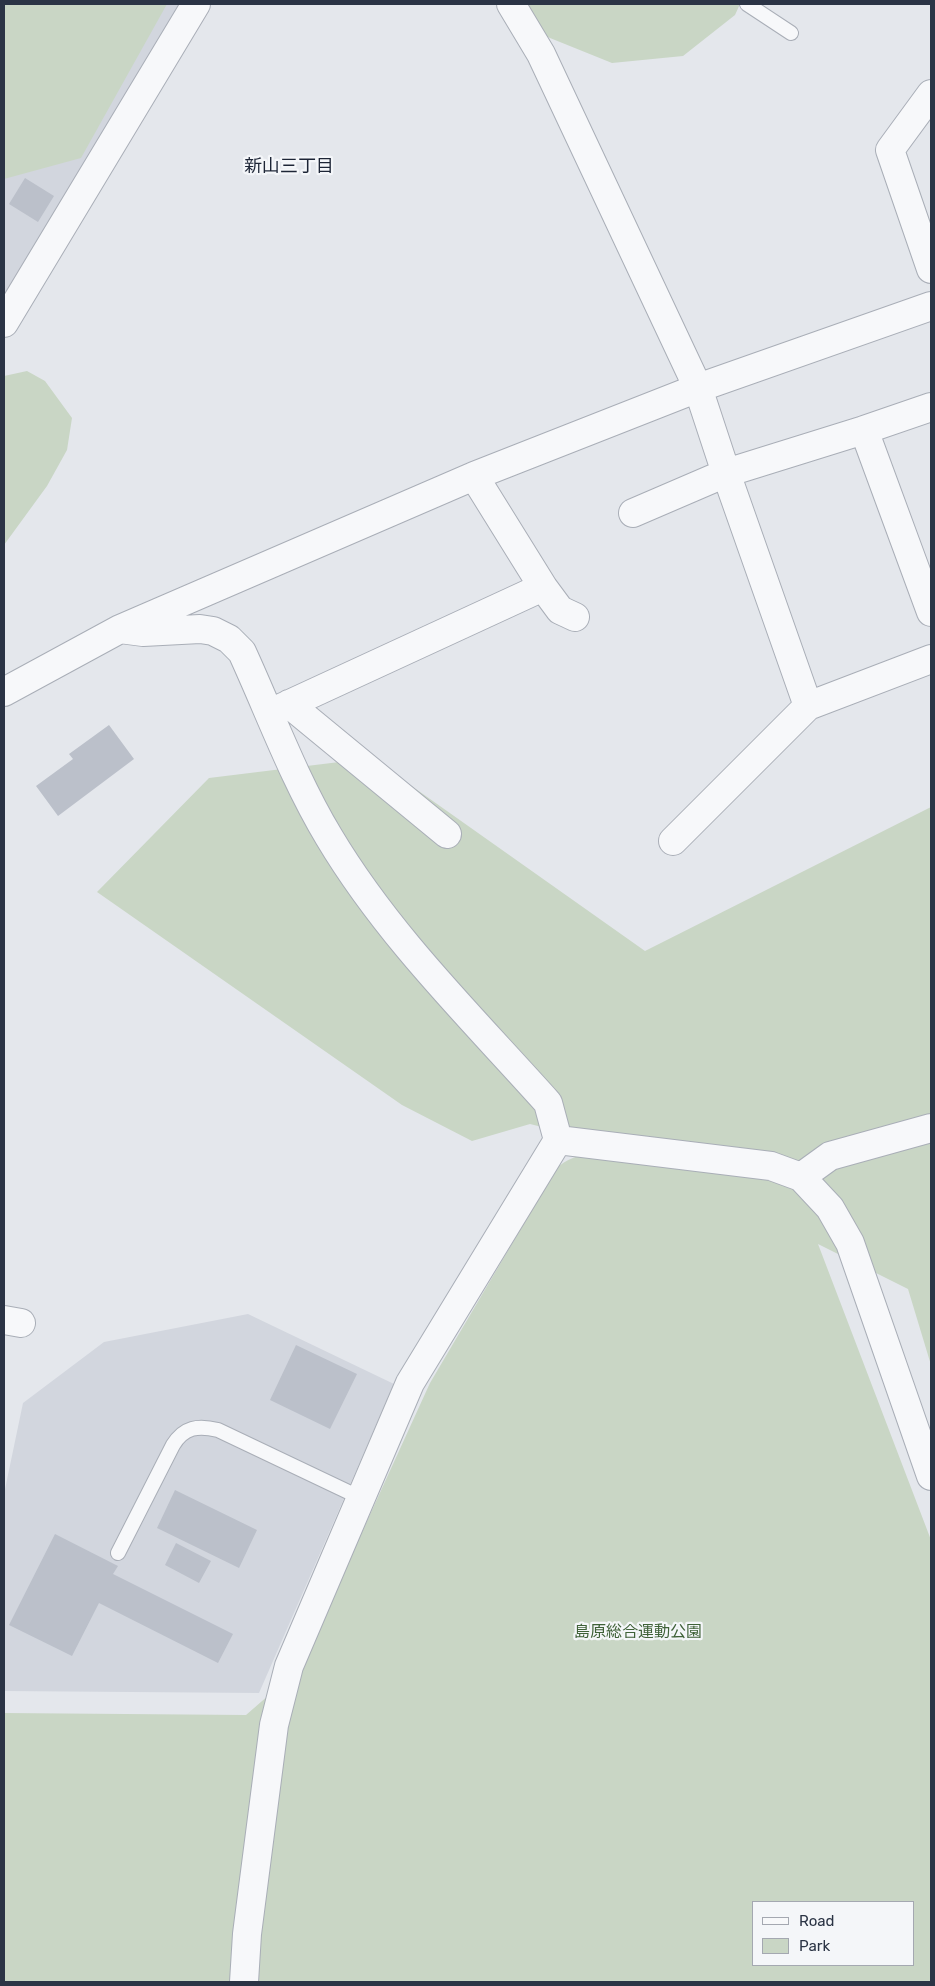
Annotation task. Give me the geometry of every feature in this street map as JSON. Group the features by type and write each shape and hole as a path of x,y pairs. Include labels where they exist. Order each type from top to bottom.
{"street":[{"path":"4,323 196,4"},
{"path":"511,4 542,54 698,388 808,706"},
{"path":"931,94 890,150 931,269"},
{"path":"4,692 120,629 474,476 698,388 931,306"},
{"path":"633,513 726,473 931,407"},
{"path":"864,430 931,612"},
{"path":"474,476 543,587 560,610 574,617"},
{"path":"280,708 543,587"},
{"path":"120,629 143,632 200,629 213,631 229,639 242,652 280,708 308,798 329,838 389,926 548,1103 558,1140 410,1383 289,1666 274,1725 247,1934 244,1982"},
{"path":"673,841 808,706 931,659"},
{"path":"280,708 447,834"},
{"path":"802,1177 830,1156 931,1128"},
{"path":"558,1140 770,1166 802,1177 830,1208 850,1243 931,1476"}],"lane":[{"path":"747,4 792,33"},
{"path":"118,1553 173,1445 186,1431 195,1427 218,1430 361,1498"}],"shaded area":[{"path":"4,4 182,4 4,302"},
{"path":"248,1314 394,1384 259,1693 4,1691 4,1494 23,1403 104,1342"}],"green space":[{"path":"4,4 167,4 81,158 4,179"},
{"path":"500,4 740,4 735,15 683,56 612,63 550,38 503,13"},
{"path":"27,371 45,381 72,418 67,450 47,486 4,545 4,376"},
{"name":"島原総合運動公園","path":"372,758 645,951 931,807 931,1365 908,1289 818,1244 931,1540 931,1982 4,1982 4,1713 246,1715 300,1668 430,1383 556,1169 573,1158 583,1155 634,1150 530,1124 472,1141 402,1105 97,892 209,778"}],"building":[{"path":"25,178 54,196 38,222 9,204"},
{"path":"109,725 134,759 58,816 36,786 73,759 69,754"},
{"path":"296,1345 357,1374 330,1429 270,1400"},
{"path":"175,1490 257,1530 239,1568 157,1528"},
{"path":"55,1534 118,1566 113,1574 233,1634 218,1663 99,1603 72,1656 9,1625"},
{"path":"176,1543 211,1561 199,1583 165,1565"}],"district":[{"name":"新山三丁目","path":"289,167"}]}
